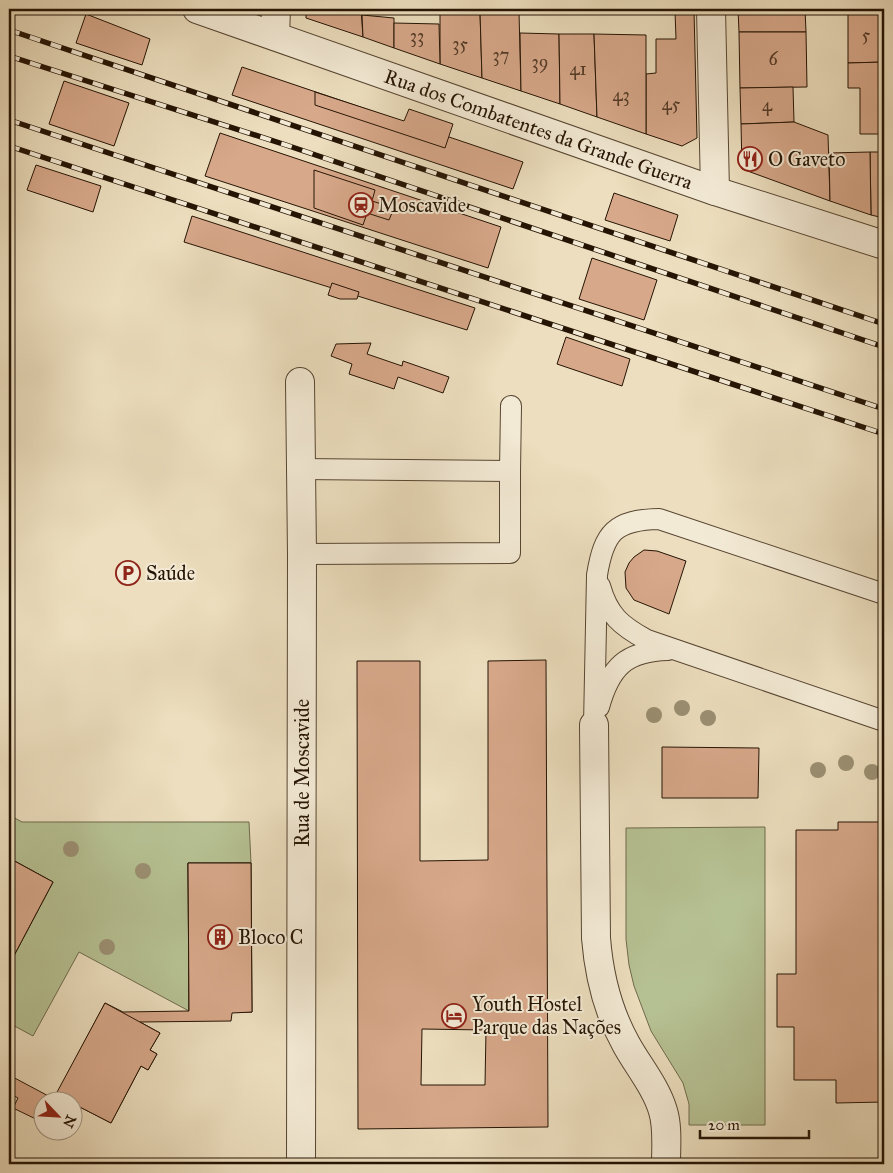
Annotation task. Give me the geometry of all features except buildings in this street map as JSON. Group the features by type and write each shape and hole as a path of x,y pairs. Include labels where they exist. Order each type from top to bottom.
{"street":[{"name":"Rua dos Combatentes da Grande Guerra","path":"196,9 715,191 884,245"},
{"path":"275,36 276,9"},
{"path":"711,9 715,191"},
{"name":"Rua de Moscavide","path":"300,382 302,554 301,1164"},
{"path":"594,725 596,938 599,968 606,998 615,1024 657,1097 663,1111 666,1128 666,1164"}],"lane":[{"path":"302,554 510,553 511,406"},
{"path":"301,469 510,471"},
{"path":"594,725 597,575 601,552 611,534 623,524 659,519 884,594"},
{"path":"597,575 611,612 621,624 647,640 884,721"},
{"path":"594,725 604,690 613,673 624,662 637,654 675,650"}],"green space":[{"path":"9,815 22,822 249,822 251,863 188,864 189,1011 79,952 33,1036 9,1023 9,965 53,882 9,858"},
{"path":"765,827 765,1125 689,1125 689,1104 683,1083 651,1031 634,986 629,965 626,939 626,828"}],"railway":[{"path":"9,30 884,324"},
{"path":"9,56 286,145 884,347"},
{"path":"9,120 884,409"},
{"path":"9,146 884,434"}],"place":[{"name":"O Gaveto","path":"750,159"},
{"name":"Moscavide","path":"361,205"},
{"name":"Saúde","path":"128,573"},
{"name":"Bloco C","path":"220,937"},
{"name":"Youth Hostel Parque das Nações","path":"454,1016"}]}
